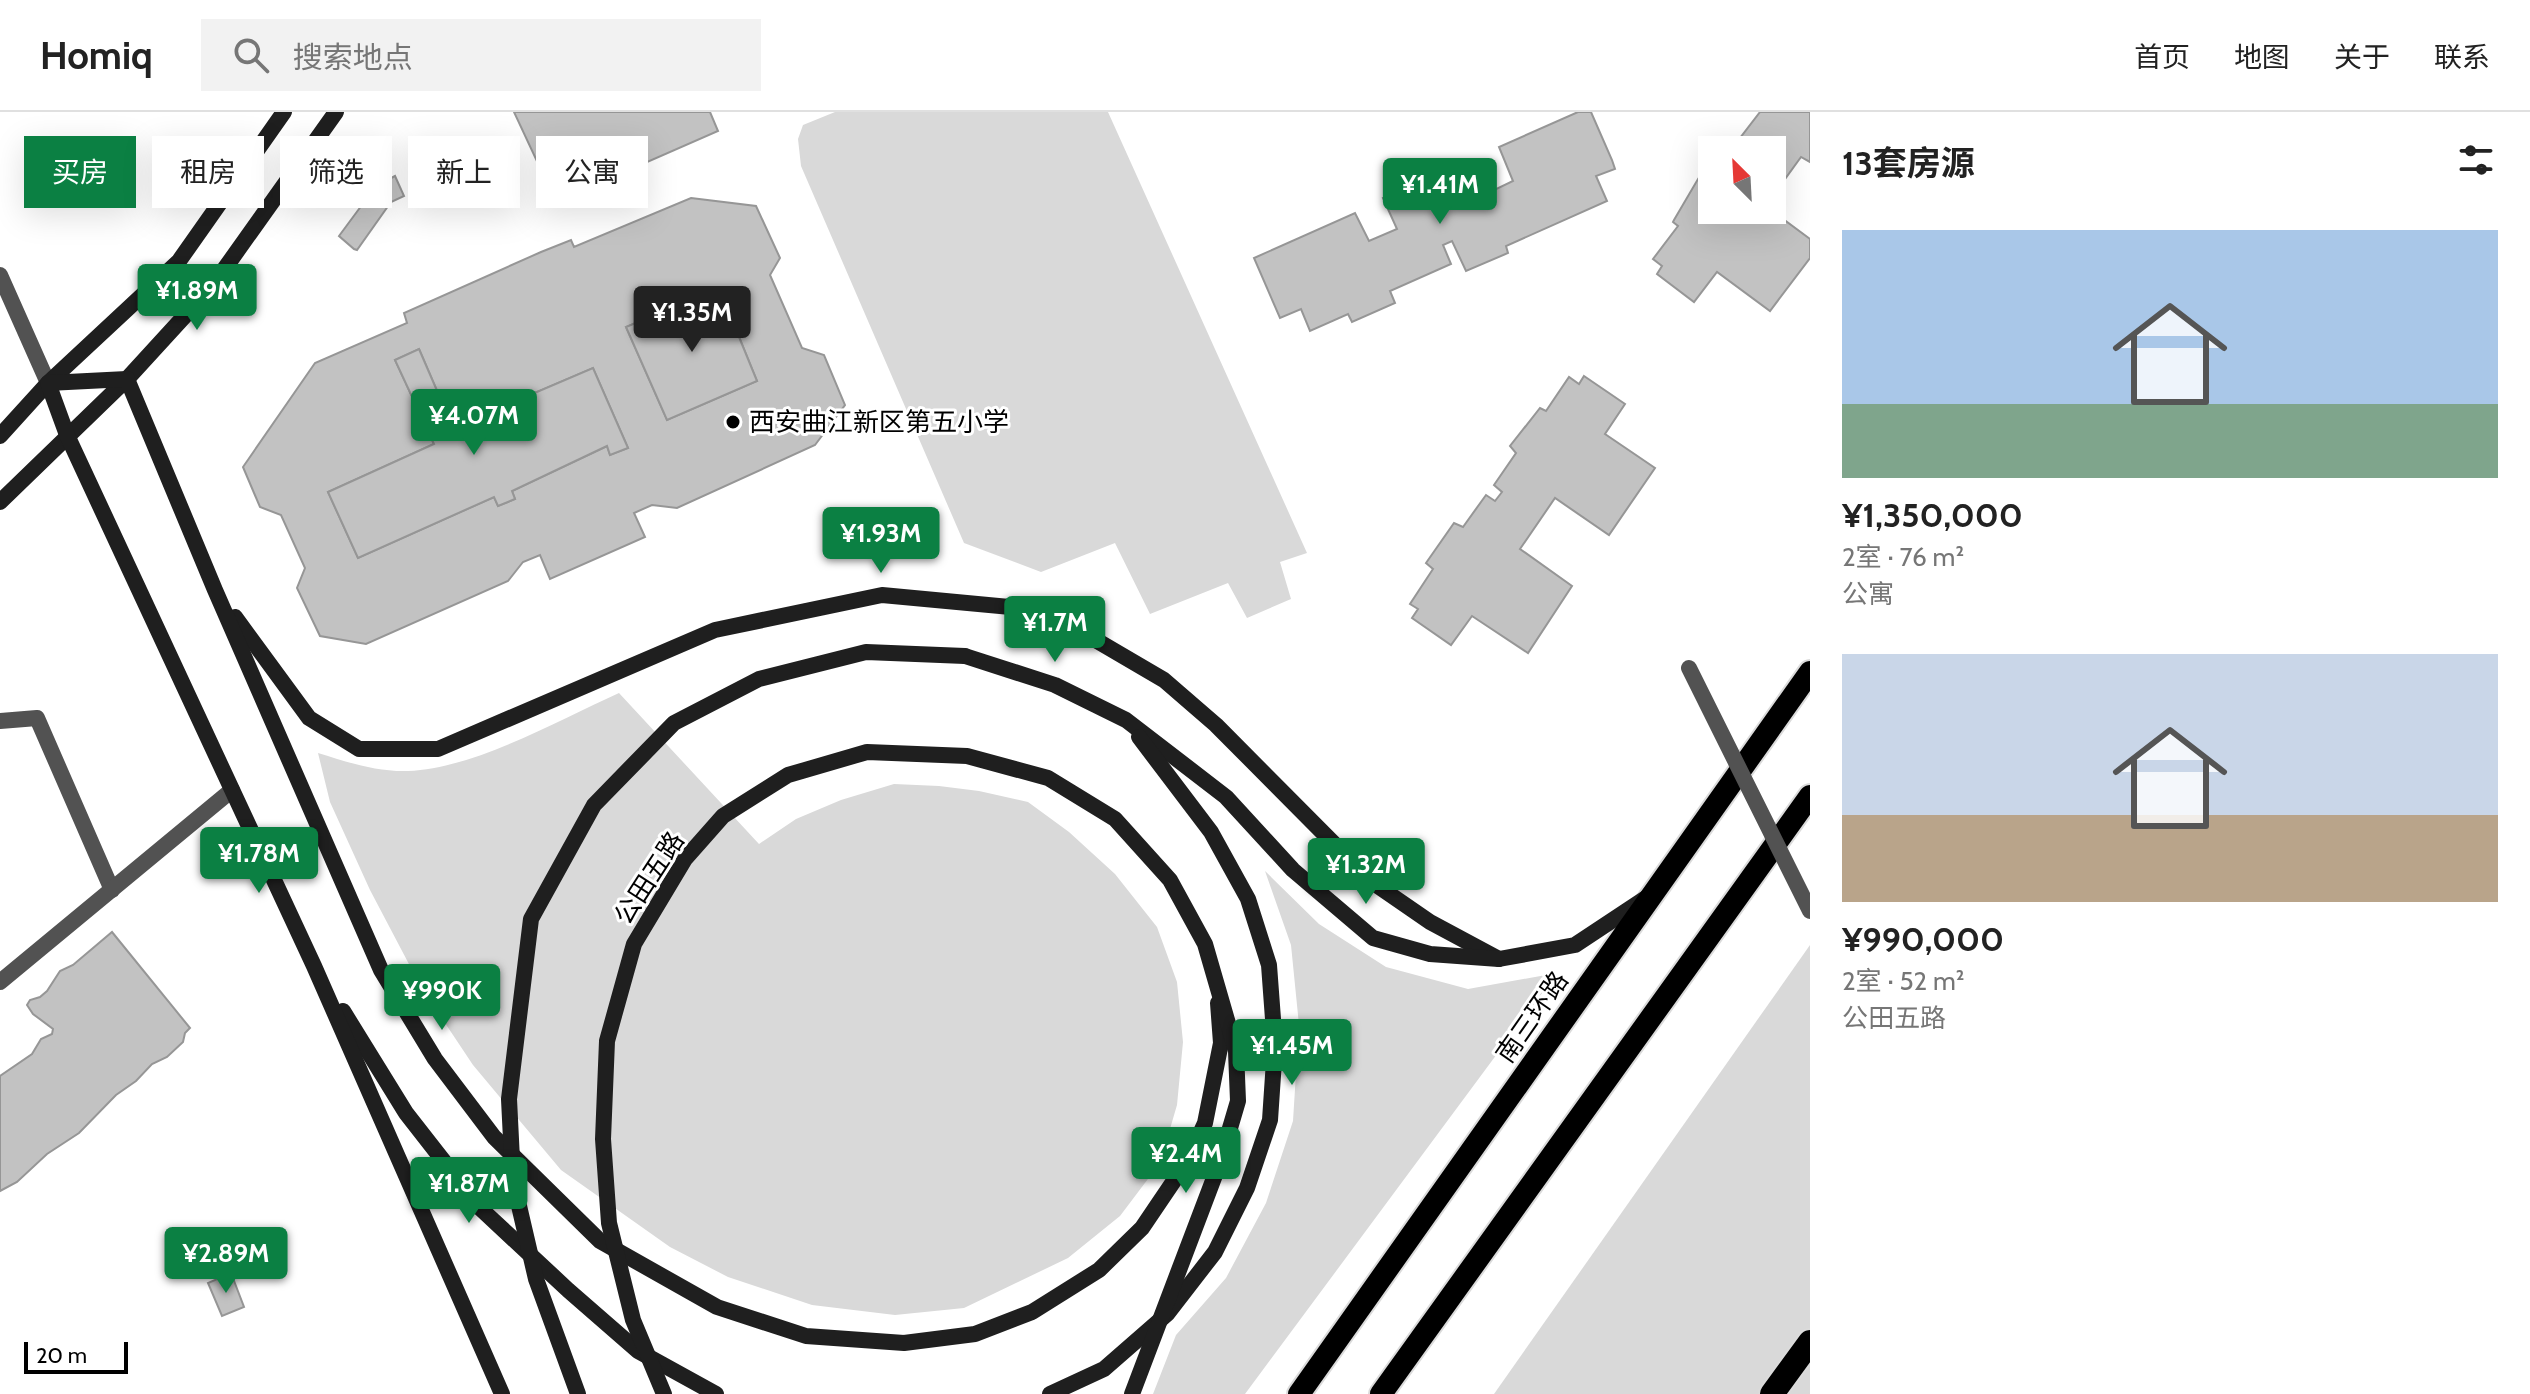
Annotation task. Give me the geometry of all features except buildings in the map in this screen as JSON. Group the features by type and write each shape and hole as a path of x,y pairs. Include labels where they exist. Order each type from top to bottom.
{"highway":[{"name":"南三环路","path":"1299,1394 1810,672"},
{"path":"1381,1394 1810,796"},
{"path":"1772,1394 1810,1342"}],"main road":[{"path":"0,436 48,383 179,261 284,112"},
{"path":"0,502 127,379 213,285 336,112"},
{"path":"48,383 127,379"},
{"path":"127,379 215,590 381,970 435,1059 494,1137 600,1241 717,1307 806,1336 904,1343 975,1334 1032,1312 1099,1270 1142,1228 1188,1160 1205,1123 1221,1043 1217,991"},
{"path":"48,383 67,435 314,966 502,1394"},
{"path":"215,590 309,718 359,749 438,749 715,630 882,595 1020,608 1094,639 1164,680 1216,725 1372,882 1430,922 1499,959"},
{"path":"578,1394 536,1279 513,1180 509,1099 531,919 594,805 674,723 759,679 866,652 965,656 1055,685 1126,720 1226,797 1293,870 1373,938 1430,954 1499,959 1575,945 1657,891"},
{"path":"1050,1394 1104,1369 1167,1314 1215,1252 1247,1188 1270,1120 1275,1046 1269,965 1248,899 1211,832 1126,720"},
{"name":"公田五路","path":"664,1394 633,1320 609,1223 603,1139 607,1041 634,944 685,859 723,816 788,775 867,752 967,756 1048,778 1115,819 1170,880 1205,944 1217,991"},
{"path":"314,966 406,1113 481,1209 638,1351 716,1394"},
{"path":"1132,1394 1220,1162 1238,1101 1236,1051 1229,1020 1217,991"}],"street":[{"path":"0,275 48,383"},
{"path":"1689,668 1810,911"},
{"path":"0,721 37,718 112,890"},
{"path":"0,982 232,790"}],"shaded area":[{"path":"835,112 1108,112 1307,553 1280,562 1291,599 1247,618 1228,583 1150,614 1115,543 1041,572 964,543 801,166 798,139 803,125"},
{"path":"619,693 759,844 796,819 841,800 894,784 939,786 1028,802 1069,832 1115,874 1157,927 1177,982 1183,1042 1177,1105 1160,1163 1120,1216 1068,1258 964,1308 895,1315 812,1305 728,1277 670,1247 561,1170 473,1065 421,987 370,890 330,802 318,753 385,770 433,768 488,753"},
{"path":"1265,871 1319,924 1386,967 1468,989 1557,973 1245,1394 1153,1394 1176,1335 1226,1278 1266,1203 1293,1121 1299,1025 1291,945"},
{"path":"1810,945 1810,1394 1494,1394"}],"place":[{"name":"西安曲江新区第五小学","path":"733,422"}]}
